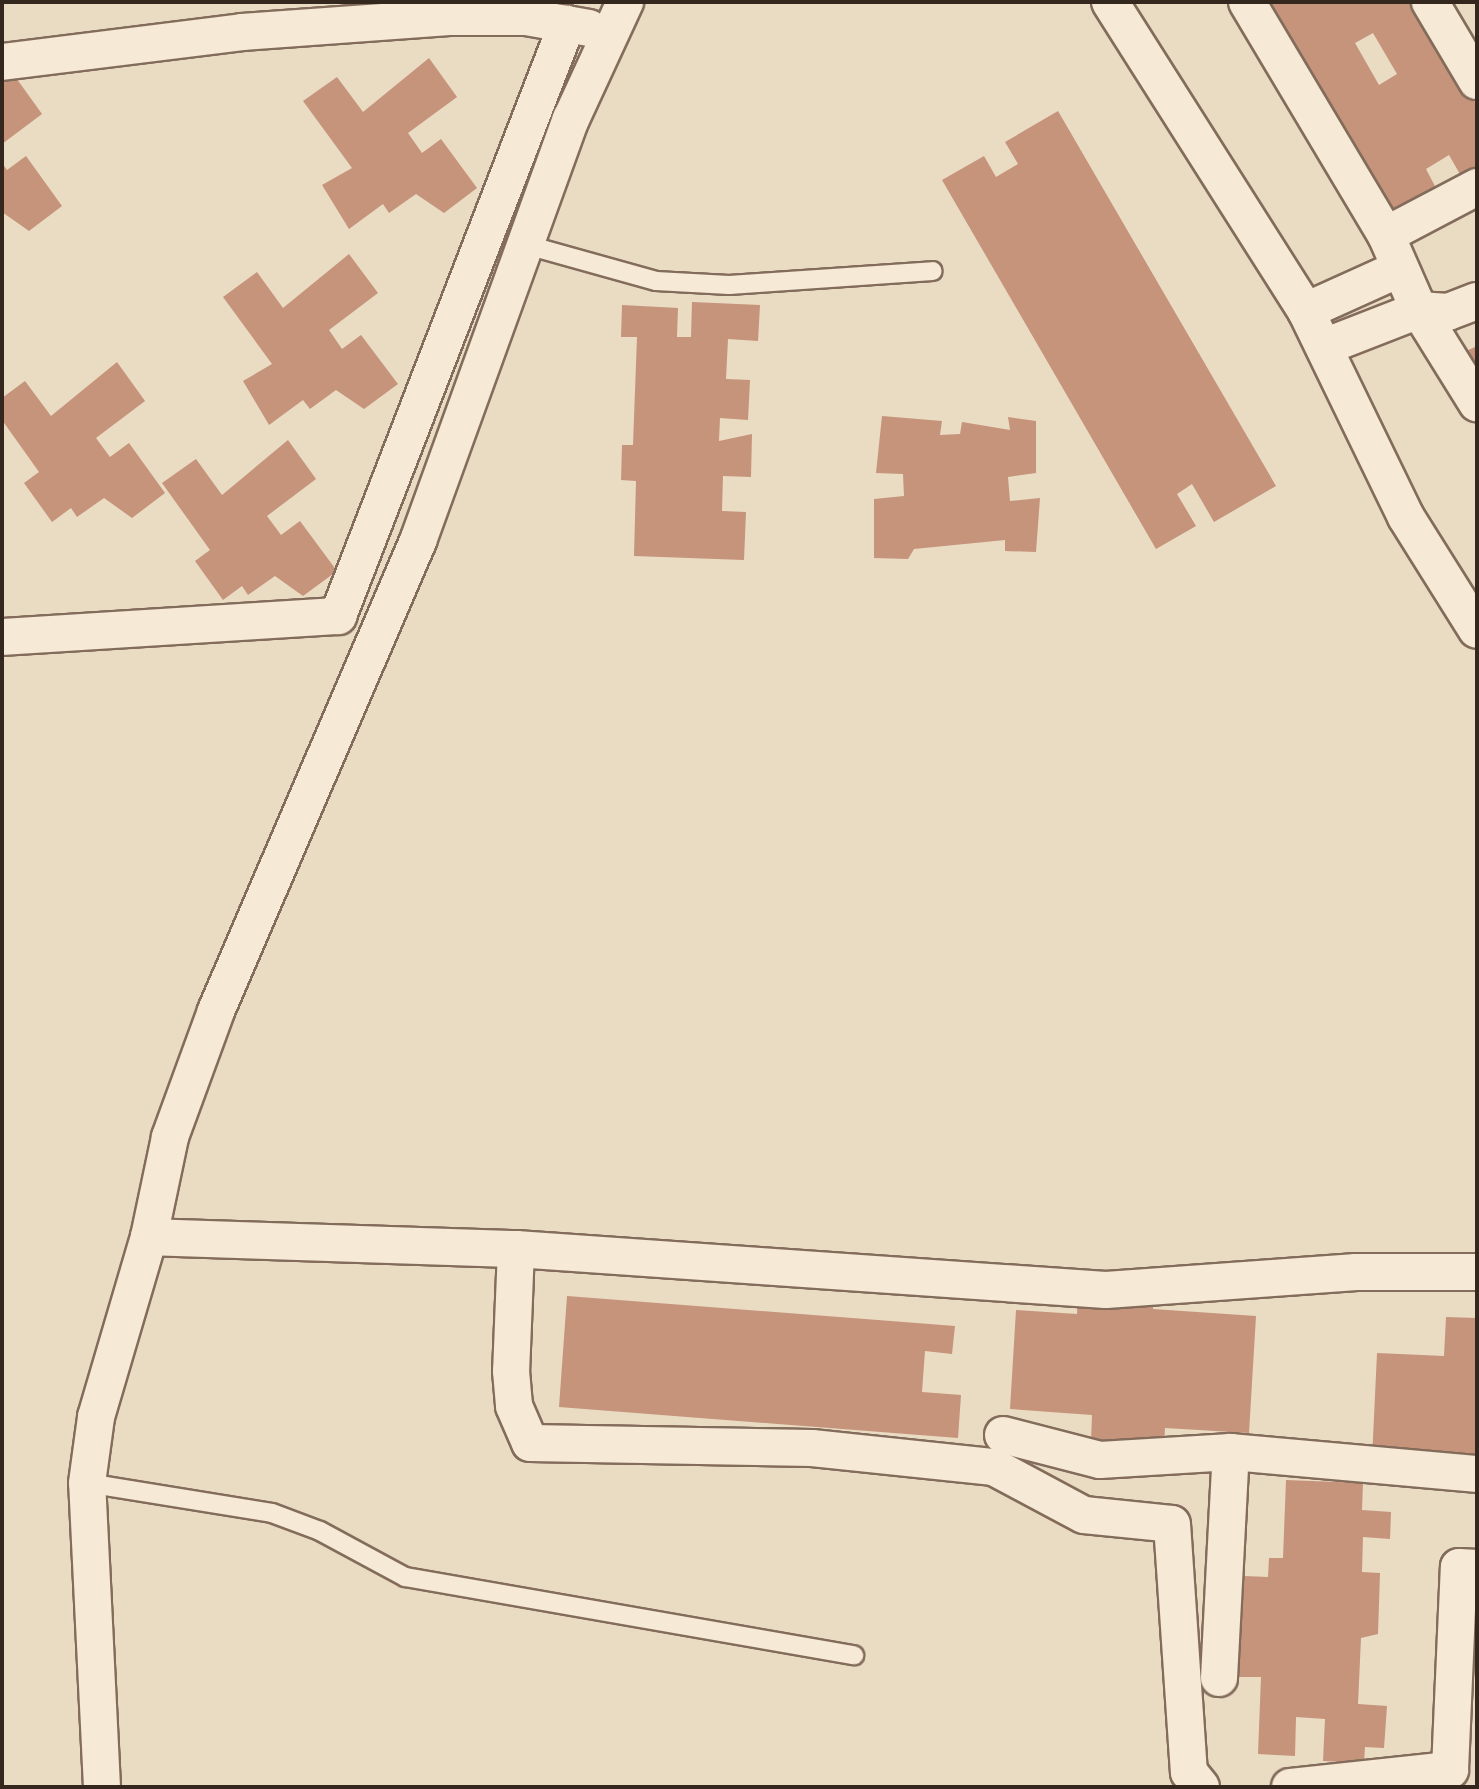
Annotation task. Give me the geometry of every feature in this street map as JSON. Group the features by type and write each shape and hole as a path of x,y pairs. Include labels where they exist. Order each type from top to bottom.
{"street":[{"path":"1110,2 1306,311 1406,517 1477,630"},
{"path":"1247,2 1386,235 1419,310 1477,403"},
{"path":"1430,2 1477,81"},
{"path":"2,62 242,32 452,17 526,17 567,24 618,17"},
{"path":"102,1787 87,1483 96,1417 149,1237 170,1137 216,1011 418,541 571,119 618,17"},
{"path":"2,637 338,616 567,24"},
{"path":"1386,235 1477,187"},
{"path":"1306,311 1399,269"},
{"path":"1324,347 1419,310 1448,312 1477,301"},
{"path":"149,1237 516,1249 1106,1290 1356,1272 1477,1272"},
{"path":"516,1249 511,1371 514,1406 530,1443 812,1448 994,1467 1084,1515 1172,1524 1189,1772 1201,1787"},
{"path":"1003,1435 1100,1460 1231,1452 1477,1474"},
{"path":"1219,1678 1231,1452"},
{"path":"1290,1787 1450,1770 1459,1567 1477,1568"}],"lane":[{"path":"527,245 656,281 729,285 933,271"},
{"path":"87,1483 272,1513 320,1531 405,1577 854,1655"}],"building":[{"path":"1271,2 1417,2 1477,106 1477,167 1461,176 1449,155 1426,169 1437,190 1393,215","holes":["1373,33 1397,74 1379,85 1355,43"]},
{"path":"429,58 457,97 408,133 422,153 441,139 477,188 444,213 416,194 389,213 383,204 349,229 322,185 352,168 303,101 337,77 363,112"},
{"path":"14,75 42,114 2,144 2,84"},
{"path":"1058,111 1276,486 1214,522 1192,484 1177,494 1196,526 1156,549 942,180 984,156 996,177 1018,164 1005,142"},
{"path":"26,156 62,206 29,231 2,212 2,163 7,170"},
{"path":"349,254 378,293 329,330 342,349 361,335 398,384 364,409 336,390 310,409 303,400 269,425 243,381 272,364 223,297 257,272 283,308"},
{"path":"692,302 760,305 758,341 728,339 726,379 750,380 748,420 720,418 719,441 752,434 751,477 723,476 722,511 746,512 744,560 634,556 636,481 621,480 622,445 633,445 637,337 621,337 622,305 678,308 677,337 691,337"},
{"path":"1477,346 1477,381 1462,353"},
{"path":"117,362 145,401 96,438 110,457 129,443 165,493 132,518 104,498 77,517 71,508 52,522 24,483 39,472 2,420 2,398 25,381 51,416"},
{"path":"882,416 942,421 940,435 960,434 962,422 1010,430 1008,417 1036,421 1036,473 1008,477 1010,501 1040,498 1036,552 1005,551 1005,540 914,549 908,559 874,558 874,499 904,496 903,474 876,473"},
{"path":"288,440 316,479 267,516 281,535 300,521 337,571 303,596 275,576 248,595 242,586 223,600 195,561 210,550 162,483 196,459 222,495"},
{"path":"1078,1290 1154,1295 1153,1309 1256,1316 1249,1433 1165,1428 1164,1446 1091,1441 1092,1415 1010,1409 1016,1310 1077,1314"},
{"path":"567,1296 955,1326 952,1354 925,1351 922,1392 961,1395 958,1438 559,1407"},
{"path":"1446,1317 1477,1318 1477,1464 1372,1459 1377,1353 1444,1356"},
{"path":"1286,1480 1363,1483 1362,1510 1391,1512 1390,1539 1363,1537 1362,1572 1380,1573 1378,1634 1361,1638 1358,1704 1387,1706 1384,1748 1365,1747 1364,1763 1323,1761 1325,1719 1296,1717 1295,1756 1258,1754 1261,1677 1239,1677 1244,1576 1268,1577 1269,1558 1283,1558"}]}
